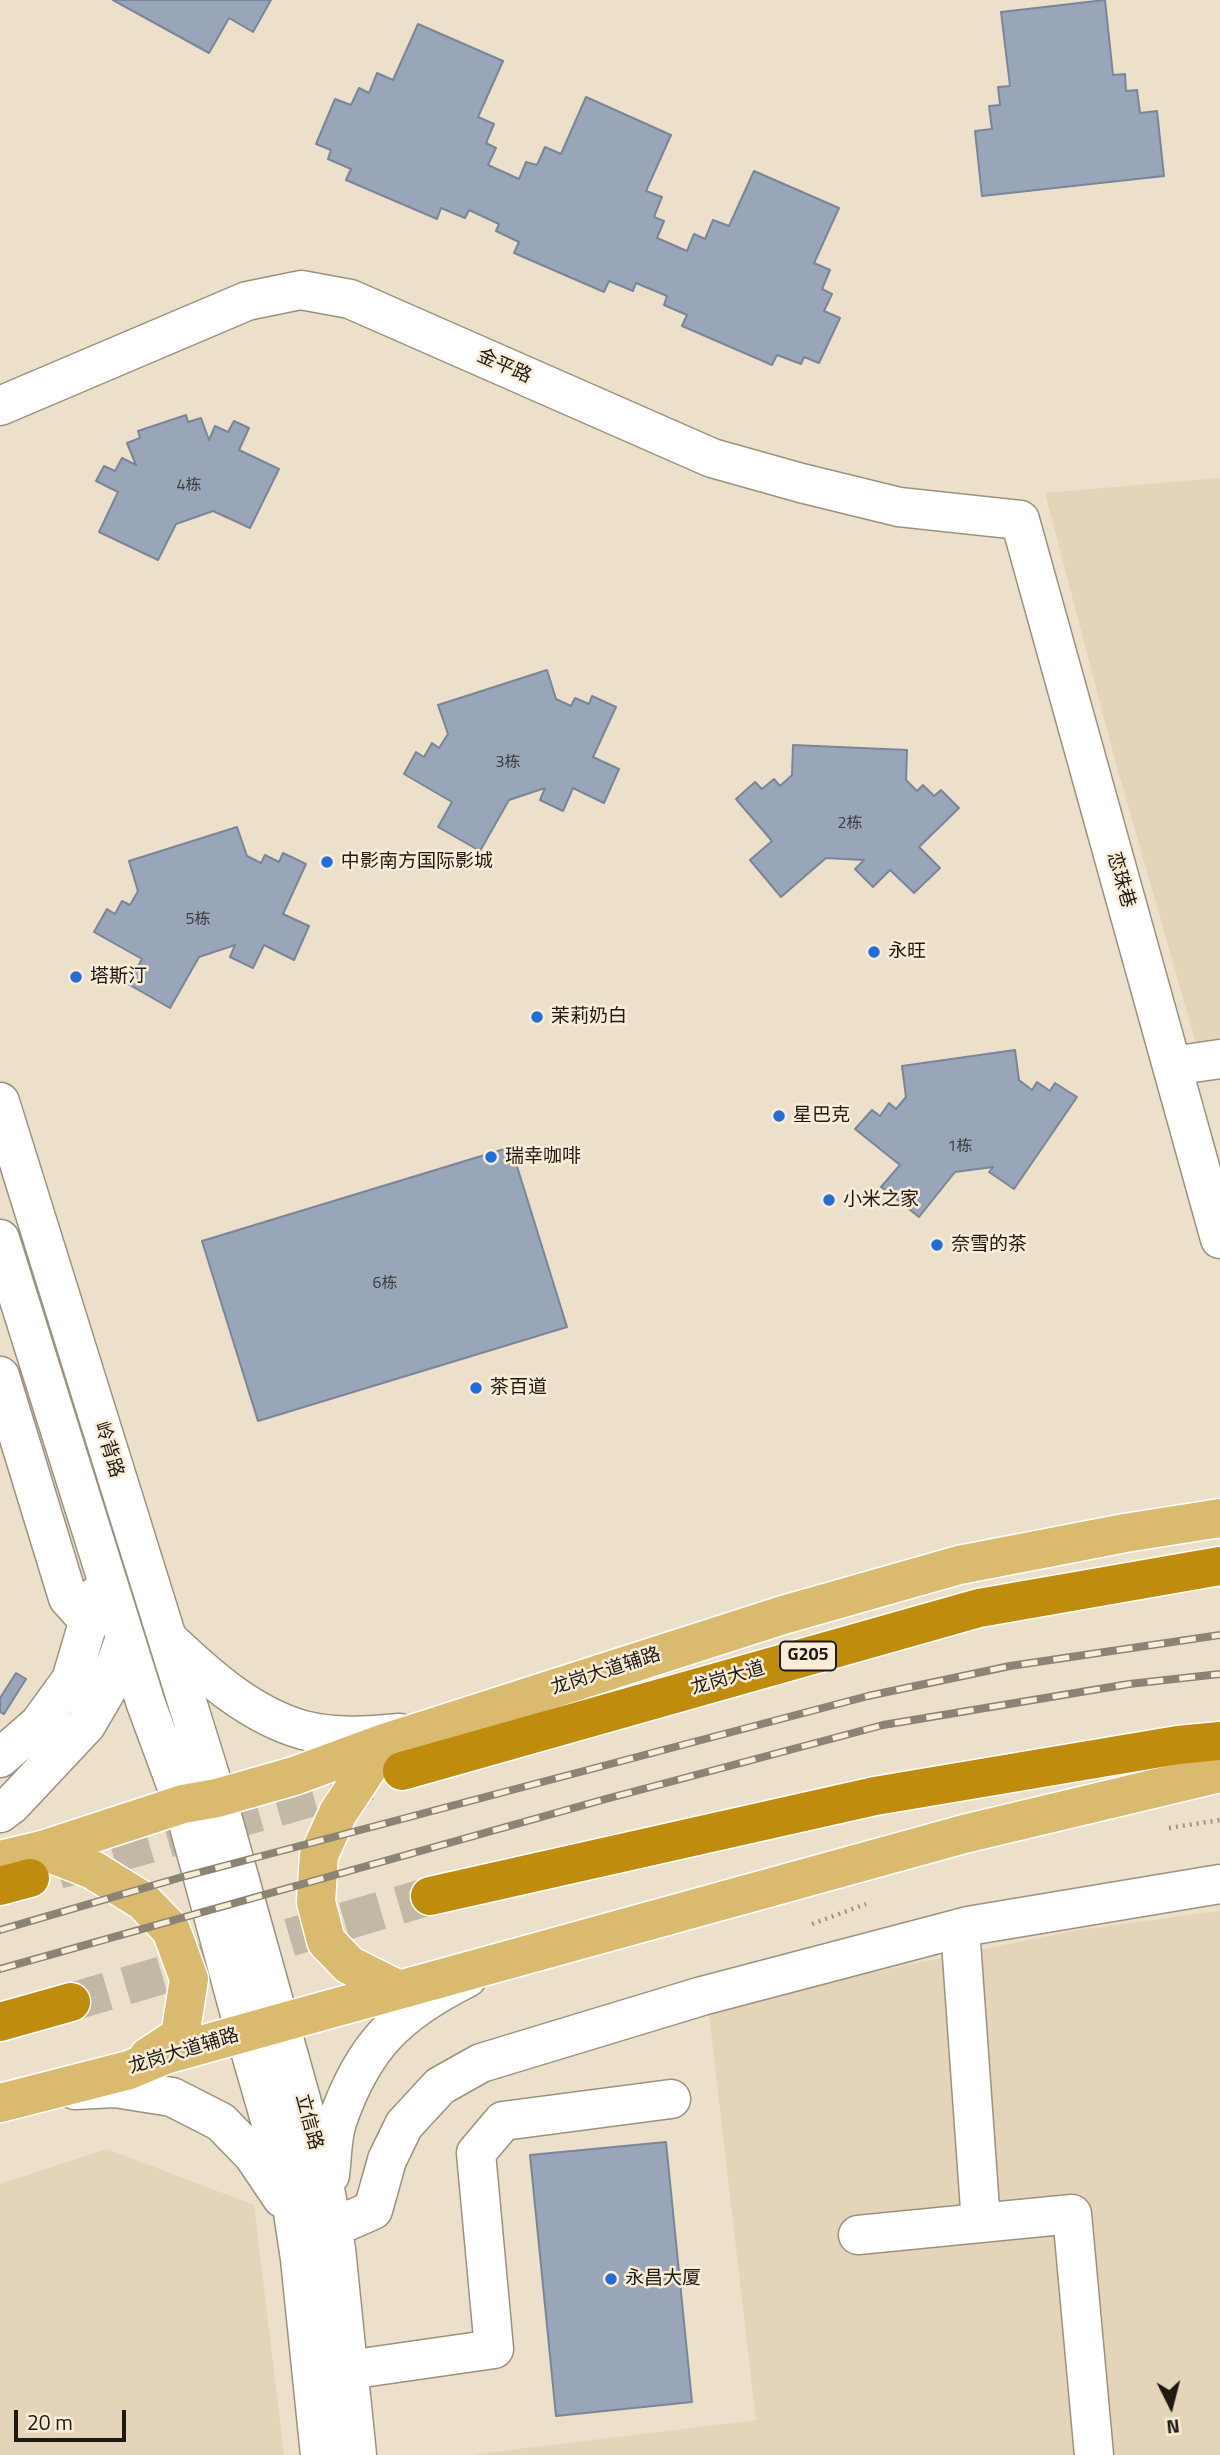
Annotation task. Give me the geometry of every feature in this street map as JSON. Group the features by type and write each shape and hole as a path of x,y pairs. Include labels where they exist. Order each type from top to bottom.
{"highway":[{"name":"龙岗大道","path":"402,1748 979,1608 1220,1566"},
{"path":"430,1896 875,1796 1178,1745 1220,1741"},
{"path":"0,2022 71,2002"}],"main road":[{"name":"龙岗大道辅路","path":"18,1868 200,1801 402,1748 783,1615 959,1565 1220,1518"},
{"path":"399,1990 349,1965 326,1941 316,1902 319,1855 338,1813 402,1748"},
{"name":"龙岗大道辅路","path":"0,2103 129,2070 165,2055 964,1834 1220,1773"},
{"path":"18,1868 93,1870 143,1901 171,1930 190,1979 180,2036 129,2070"}],"street":[{"name":"金平路","path":"0,406 247,300 300,290 349,299 712,458 801,484 899,507 1020,520"},
{"name":"恋珠巷","path":"1020,520 1220,1239"},
{"path":"1171,1066 1220,1059"},
{"name":"岭背路","path":"0,1102 165,1636 200,1801"},
{"name":"岭背路","path":"0,1239 146,1704 200,1801"},
{"path":"0,1378 15,1480 68,1598 88,1620"},
{"path":"0,1758 39,1724 71,1680 104,1570"},
{"path":"165,1636 204,1673 259,1712 303,1730 361,1736 402,1748"},
{"path":"0,1813 12,1804 86,1725 106,1691 125,1638"},
{"name":"立信路","path":"200,1801 262,2028 289,2186 318,2216 348,2370 357,2455"},
{"path":"44,2091 115,2088 172,2097 221,2122 253,2155 271,2179 318,2216 373,2210 387,2160 404,2125 440,2086 481,2063 702,1996 960,1928 1220,1884"},
{"path":"960,1928 981,2223"},
{"path":"318,2216 337,2123 366,2058 392,2025 433,1995 501,1961"},
{"path":"348,2370 494,2349 476,2153 503,2121 671,2099"},
{"path":"858,2235 1072,2214 1094,2455"},
{"name":"立信路","path":"318,2216 320,2455"}],"shaded area":[{"path":"1220,478 1220,1045 1197,1047 1114,756 1045,493"},
{"path":"1220,1911 1220,2455 470,2455 756,2420 708,2006 1078,1930"},
{"path":"107,2149 254,2205 284,2455 0,2455 0,2184"}],"building":[{"path":"113,0 271,0 253,32 229,18 209,53"},
{"path":"1105,0 1113,75 1125,74 1126,91 1137,90 1140,113 1157,111 1164,176 982,196 975,131 992,129 989,106 1000,105 998,87 1010,86 1001,12"},
{"path":"418,24 503,61 478,117 494,124 486,143 496,148 488,165 519,179 526,162 537,165 545,147 561,154 586,97 671,135 646,191 662,197 654,217 664,221 657,238 687,251 694,234 705,239 713,220 729,226 754,171 839,208 814,263 830,270 822,289 832,294 824,311 840,318 819,363 804,357 801,364 777,355 772,365 682,326 687,315 664,305 667,296 636,283 633,291 609,281 604,292 514,253 519,242 496,231 499,224 469,210 465,218 441,208 437,219 346,180 351,169 328,159 331,150 316,144 335,99 351,105 359,88 369,93 377,73 393,80"},
{"path":"186,415 188,422 201,418 209,440 215,426 228,432 234,421 249,428 239,450 279,469 250,528 213,511 176,524 158,560 99,532 118,492 96,481 104,466 115,471 122,458 136,465 127,443 140,438 138,431"},
{"path":"547,670 556,699 571,706 575,698 589,704 592,696 616,707 593,757 619,769 604,803 573,788 563,811 540,800 545,788 509,800 480,851 438,827 452,802 404,774 416,752 424,757 432,743 439,748 448,734 438,705"},
{"path":"793,745 907,750 906,780 917,791 923,785 934,796 941,790 959,808 919,847 940,868 914,893 890,870 873,887 855,869 864,860 826,858 781,897 750,860 772,841 736,799 755,782 762,789 774,779 780,786 792,775"},
{"path":"237,827 247,856 261,863 265,855 279,862 283,853 306,864 283,914 309,926 294,960 264,945 253,968 230,957 235,945 199,957 170,1008 128,984 142,959 94,932 107,909 115,914 122,901 130,905 138,891 129,861"},
{"path":"1015,1050 1019,1080 1032,1090 1037,1082 1050,1091 1055,1083 1077,1097 1014,1189 989,1172 993,1167 955,1172 919,1217 881,1187 900,1165 855,1129 872,1110 880,1116 889,1103 896,1109 906,1097 902,1066"},
{"path":"511,1147 567,1327 258,1421 202,1241"},
{"path":"16,1673 26,1679 4,1714 0,1712 0,1698"},
{"name":"永昌大厦","path":"666,2142 692,2402 556,2416 530,2155"}],"tunnel":[{"path":"58,1870 380,1778"},
{"path":"71,2002 430,1896"}],"railway":[{"path":"0,1930 182,1877 868,1696 1010,1666 1220,1635"},
{"path":"0,1969 602,1800 883,1725 1129,1684 1220,1674"}],"place":[{"name":"中影南方国际影城","path":"327,862"},
{"name":"永旺","path":"874,952"},
{"name":"塔斯汀","path":"76,977"},
{"name":"茉莉奶白","path":"537,1017"},
{"name":"星巴克","path":"779,1116"},
{"name":"瑞幸咖啡","path":"491,1157"},
{"name":"小米之家","path":"829,1200"},
{"name":"奈雪的茶","path":"937,1245"},
{"name":"茶百道","path":"476,1388"},
{"name":"永昌大厦","path":"611,2279"}]}
